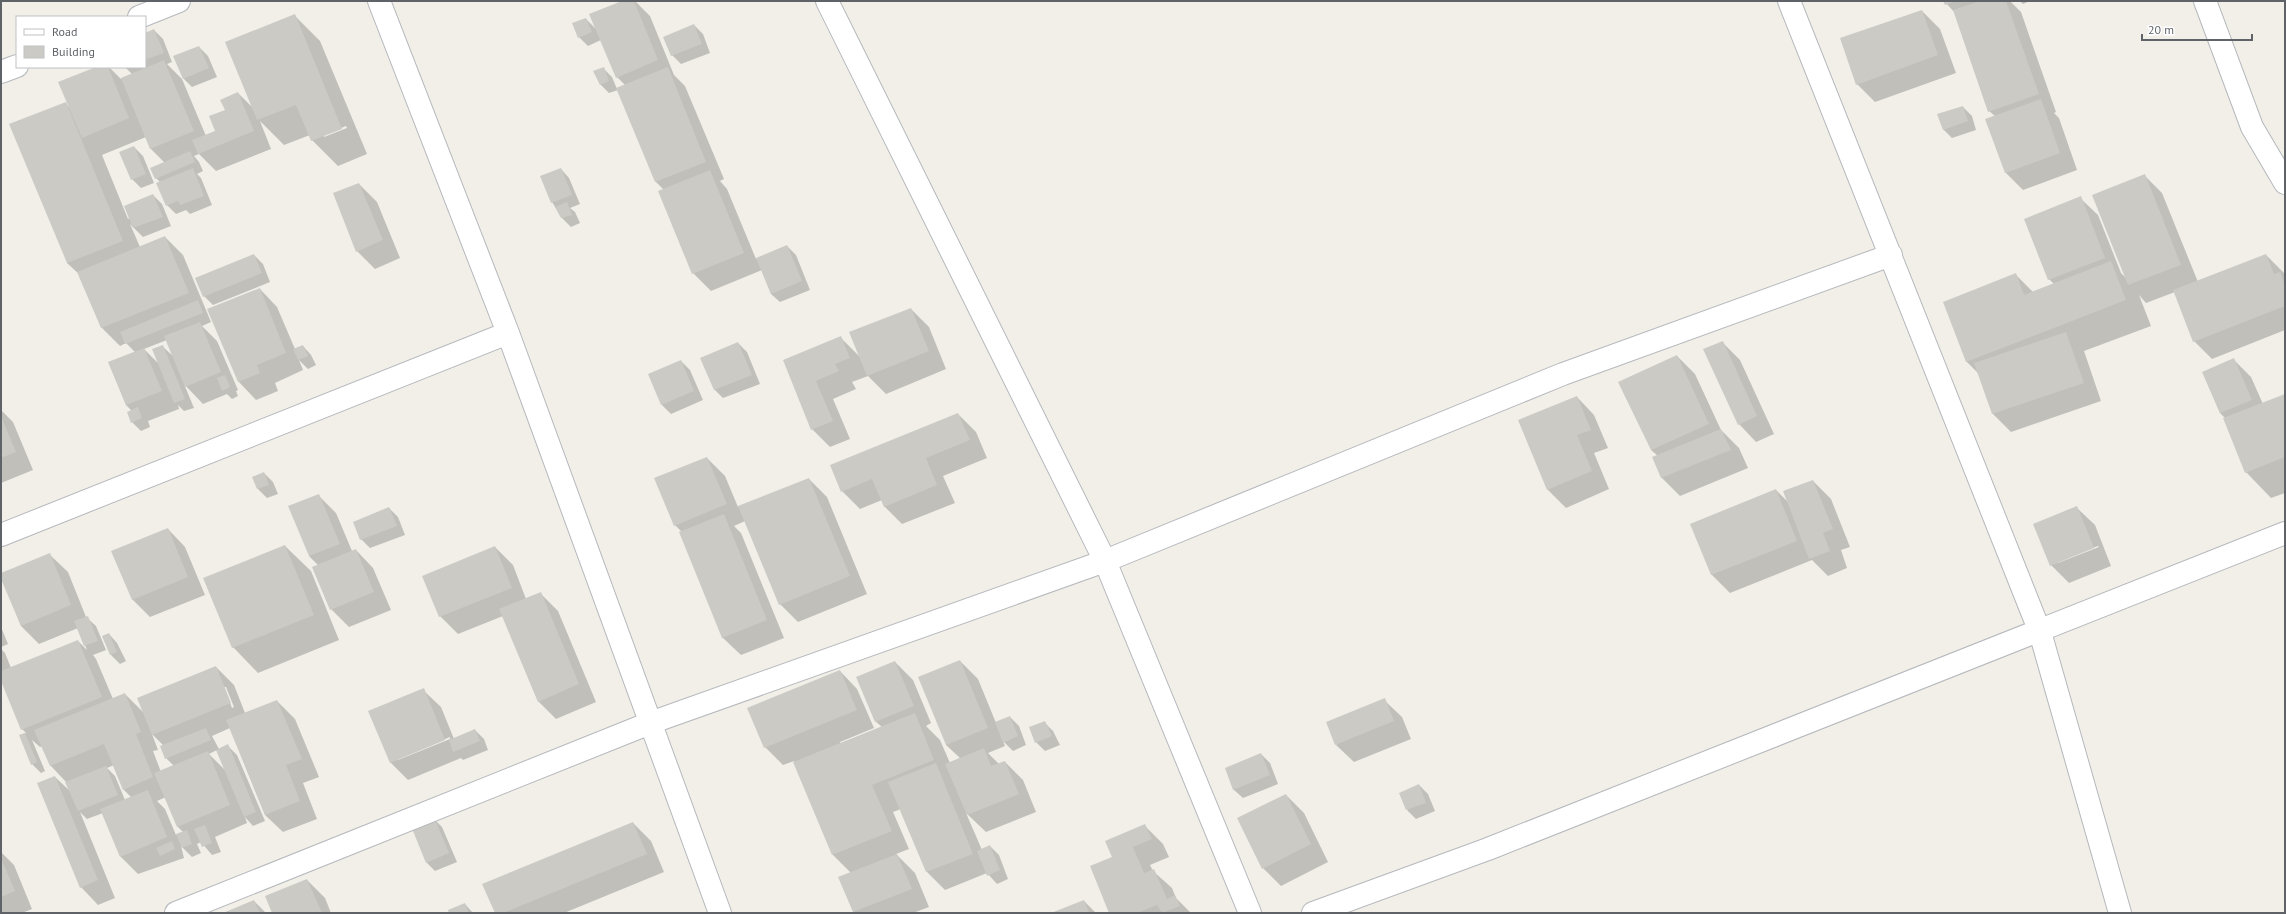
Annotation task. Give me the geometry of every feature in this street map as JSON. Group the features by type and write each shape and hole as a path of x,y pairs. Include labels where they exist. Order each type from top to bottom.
{"street":[{"path":"142,16 179,1"},
{"path":"379,1 508,332 720,913"},
{"path":"827,1 1105,560 1250,913"},
{"path":"1789,1 2040,632 2120,913"},
{"path":"2205,1 2252,127 2285,183"},
{"path":"1,72 16,66"},
{"path":"176,913 650,723 1105,560 1563,374 1891,255"},
{"path":"1,535 508,332"},
{"path":"1313,913 1488,849 2040,632 2285,533"}],"building":[{"path":"622,1 634,1 658,60 616,78 589,14"},
{"path":"1943,1 1956,1 1945,5"},
{"path":"1980,1 2006,1 2039,94 1988,112 1953,10"},
{"path":"1922,10 1938,55 1856,85 1840,38"},
{"path":"295,14 342,129 311,141 296,105 257,120 225,42"},
{"path":"586,18 592,32 578,38 572,23"},
{"path":"694,24 702,44 671,56 663,37"},
{"path":"154,29 164,53 146,60 146,33"},
{"path":"199,46 209,68 183,79 173,56"},
{"path":"164,60 194,131 150,149 121,78"},
{"path":"604,67 609,81 600,85 593,71"},
{"path":"668,67 706,162 655,182 616,88"},
{"path":"93,68 108,68 129,118 82,138 58,82"},
{"path":"238,92 254,131 198,154 192,140 215,131 209,116 225,110 220,100"},
{"path":"2041,99 2060,153 2005,173 1985,119"},
{"path":"66,102 123,241 67,263 9,124"},
{"path":"1963,106 1968,121 1943,130 1937,114"},
{"path":"134,146 146,174 131,180 119,152"},
{"path":"190,151 195,162 155,179 150,168"},
{"path":"193,168 204,196 180,205 178,201 166,206 156,183"},
{"path":"561,168 572,195 551,203 540,176"},
{"path":"710,170 744,253 692,274 658,191"},
{"path":"2145,174 2181,265 2128,285 2092,195"},
{"path":"359,183 383,240 356,252 333,193"},
{"path":"153,194 163,217 133,228 124,206"},
{"path":"2081,196 2105,258 2048,280 2024,219"},
{"path":"567,202 572,215 561,218 555,207"},
{"path":"165,236 189,293 101,328 77,272"},
{"path":"787,245 802,281 771,294 756,258"},
{"path":"254,254 262,273 203,297 195,278"},
{"path":"2266,254 2274,274 2280,272 2285,285 2285,306 2193,342 2173,290"},
{"path":"2111,261 2126,300 1966,362 1943,302 2016,273 2024,295"},
{"path":"260,288 286,353 257,365 260,373 238,382 207,309"},
{"path":"198,300 203,313 125,344 120,332"},
{"path":"911,308 929,351 867,376 849,332"},
{"path":"200,322 221,372 185,387 164,336"},
{"path":"2066,332 2084,383 1992,414 1974,363"},
{"path":"841,336 850,358 835,364 839,371 816,381 833,421 811,430 783,360"},
{"path":"1723,341 1757,416 1738,425 1703,349"},
{"path":"738,342 752,375 714,390 700,358"},
{"path":"163,345 185,399 174,403 152,349"},
{"path":"303,345 308,356 298,360 293,349"},
{"path":"144,348 162,391 126,405 108,362"},
{"path":"1677,355 1709,424 1651,450 1618,382"},
{"path":"2234,358 2252,400 2220,413 2202,372"},
{"path":"681,360 694,391 661,405 648,374"},
{"path":"225,375 230,387 222,391 217,378"},
{"path":"2285,394 2285,457 2245,473 2223,418"},
{"path":"1577,396 1591,430 1577,435 1592,471 1547,490 1518,420"},
{"path":"138,407 142,418 131,423 127,412"},
{"path":"958,413 970,440 926,458 937,485 884,507 872,479 841,492 830,465"},
{"path":"1,416 16,452 1,458"},
{"path":"1721,429 1731,450 1661,478 1652,457"},
{"path":"707,457 727,504 674,526 654,478"},
{"path":"264,472 269,485 257,489 252,477"},
{"path":"809,478 850,576 779,605 738,506"},
{"path":"1813,480 1833,529 1823,533 1830,551 1809,559 1783,491"},
{"path":"1776,489 1797,541 1711,575 1690,524"},
{"path":"319,494 340,544 309,556 288,506"},
{"path":"2077,506 2094,548 2050,566 2033,524"},
{"path":"389,507 397,526 360,540 353,522"},
{"path":"724,514 767,620 722,638 679,532"},
{"path":"168,528 188,577 132,600 111,551"},
{"path":"285,545 314,615 232,648 203,578"},
{"path":"495,546 512,588 439,617 422,576"},
{"path":"356,549 374,592 330,610 312,567"},
{"path":"50,553 71,605 21,626 1,579 1,573"},
{"path":"541,592 579,684 538,702 499,609"},
{"path":"88,616 98,641 84,646 74,621"},
{"path":"109,633 117,652 110,655 102,636"},
{"path":"78,640 102,697 21,730 1,681 1,671"},
{"path":"960,660 988,728 946,745 918,677"},
{"path":"895,661 914,706 875,722 856,677"},
{"path":"216,666 231,703 152,735 137,698"},
{"path":"840,670 857,710 764,748 747,708"},
{"path":"424,688 445,740 390,763 368,711"},
{"path":"125,693 141,732 136,734 153,777 123,790 104,744 50,766 34,730"},
{"path":"1385,698 1394,721 1335,745 1326,722"},
{"path":"277,700 302,759 286,765 300,801 265,815 226,720"},
{"path":"915,713 934,760 872,785 892,831 832,855 793,762"},
{"path":"1010,716 1018,736 1003,743 995,722"},
{"path":"1045,721 1052,736 1035,743 1029,727"},
{"path":"206,728 211,740 165,759 160,746"},
{"path":"475,729 480,741 453,752 449,740"},
{"path":"25,733 37,762 31,765 19,735"},
{"path":"228,744 256,812 244,817 216,750"},
{"path":"984,748 991,766 1005,761 1019,794 967,815 945,764"},
{"path":"208,751 230,805 177,827 154,773"},
{"path":"1261,753 1270,775 1233,790 1225,768"},
{"path":"936,763 973,854 926,872 888,782"},
{"path":"106,766 118,795 78,811 65,782"},
{"path":"55,776 98,880 80,888 37,783"},
{"path":"1419,784 1426,803 1406,810 1399,793"},
{"path":"148,790 167,837 120,857 100,809"},
{"path":"1286,794 1311,844 1262,869 1237,818"},
{"path":"434,817 449,853 426,863 411,826"},
{"path":"633,822 647,854 503,913 495,913 482,884"},
{"path":"1145,824 1152,839 1133,847 1144,873 1154,869 1167,899 1175,895 1180,906 1162,913 1157,905 1137,913 1109,913 1090,866 1112,857 1105,841"},
{"path":"205,825 212,843 202,847 194,829"},
{"path":"187,830 192,844 182,848 176,834"},
{"path":"172,841 175,849 160,856 156,848"},
{"path":"990,845 1000,870 987,876 977,851"},
{"path":"897,854 912,889 853,912 838,877"},
{"path":"1,858 15,891 1,897"},
{"path":"307,879 322,913 272,913 265,896"},
{"path":"254,900 260,913 223,913"},
{"path":"1084,900 1089,913 1051,913"},
{"path":"465,903 469,913 449,913 448,910"}]}
